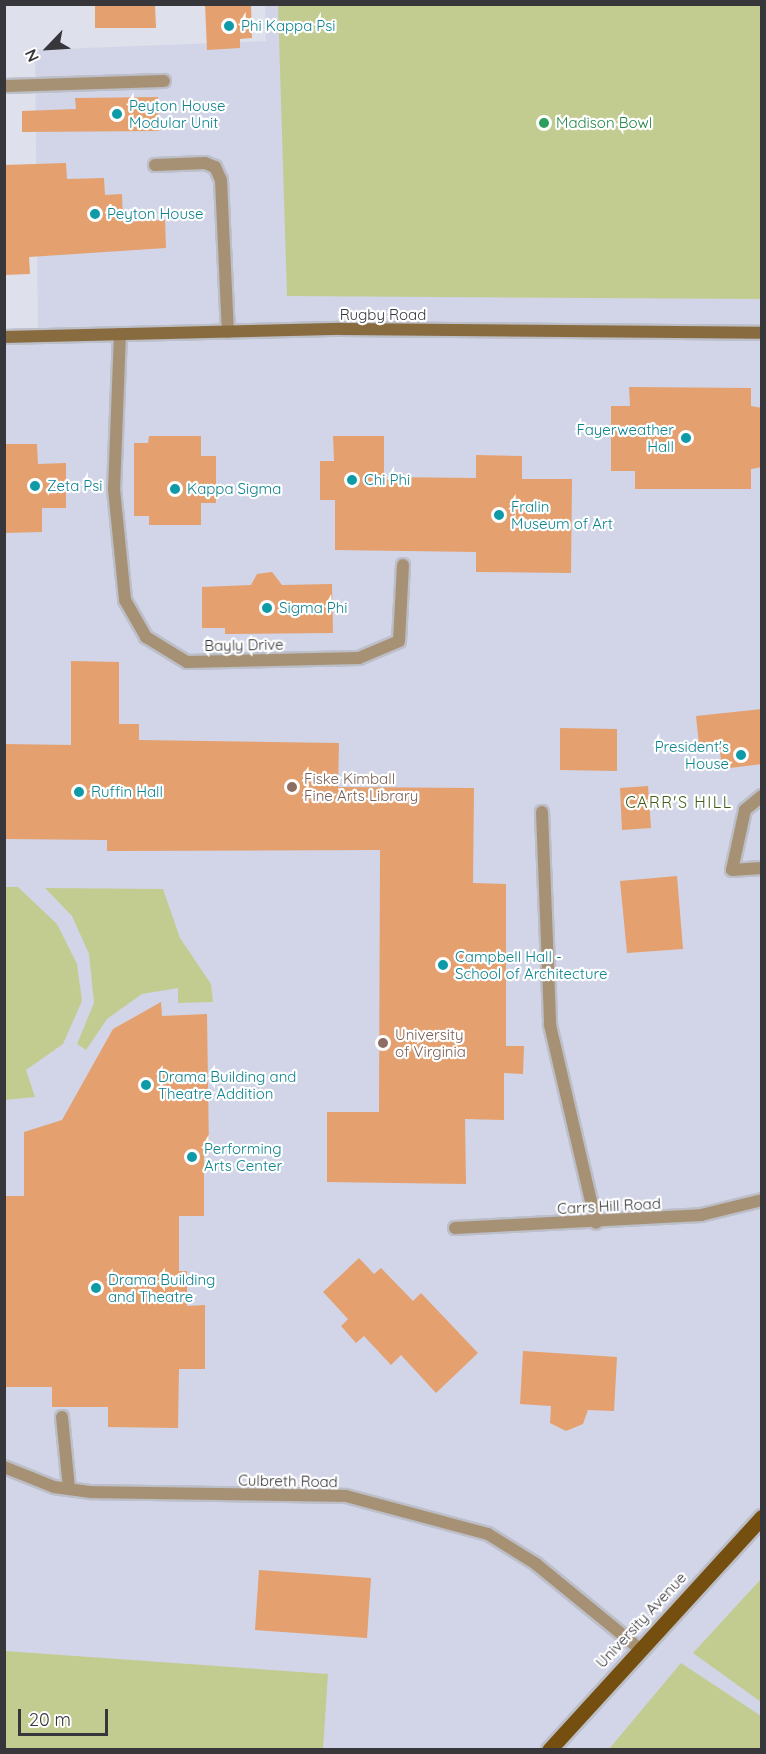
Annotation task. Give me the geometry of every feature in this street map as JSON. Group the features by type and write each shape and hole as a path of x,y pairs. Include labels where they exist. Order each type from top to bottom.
{"main road":[{"name":"Rugby Road","path":"4,338 228,332 762,333"},
{"name":"University Avenue","path":"549,1749 762,1517"}],"street":[{"path":"4,86 164,81"},
{"path":"155,165 205,163 215,167 221,180 228,332"},
{"name":"Bayly Drive","path":"120,334 114,489 125,600 146,637 187,662 359,658 399,641 403,565"},
{"path":"762,796 745,810 732,870 762,868"},
{"path":"542,812 550,1025 596,1223"},
{"name":"Carrs Hill Road","path":"455,1228 596,1223 701,1215 762,1200"},
{"path":"62,1417 69,1489"},
{"name":"Culbreth Road","path":"4,1467 69,1489 346,1496 488,1534 536,1564 640,1649"}],"shaded area":[{"name":"University of Virginia","path":"265,5 761,5 761,1749 5,1749 4,336 38,335 35,50 266,41"}],"green space":[{"name":"Madison Bowl","path":"278,5 761,5 761,299 287,296"},
{"path":"5,887 18,887 57,924 77,964 82,1001 63,1044 26,1070 35,1097 5,1100"},
{"path":"45,888 163,889 180,938 211,984 213,1002 178,1003 178,988 142,994 107,1019 86,1050 77,1044 94,1003 89,954 72,916"},
{"path":"761,1579 761,1702 693,1653"},
{"path":"5,1651 328,1674 323,1749 5,1749"},
{"path":"681,1663 761,1716 761,1749 609,1749"}],"building":[{"path":"95,4 155,4 156,28 95,28"},
{"name":"Phi Kappa Psi","path":"205,4 251,4 252,38 240,39 240,48 207,50"},
{"name":"Peyton House Modular Unit","path":"158,97 159,131 22,132 22,111 76,109 75,98"},
{"path":"66,163 67,179 104,178 105,195 122,194 123,222 165,220 166,248 29,257 30,274 4,275 4,165"},
{"name":"Fayerweather Hall","path":"629,387 751,388 751,406 762,408 762,467 751,469 751,489 635,489 635,471 611,471 611,406 630,406"},
{"name":"Kappa Sigma","path":"149,436 201,436 201,456 216,456 216,503 201,503 201,525 149,525 149,516 134,516 134,443 148,443"},
{"path":"333,436 384,436 384,477 476,478 476,455 522,456 522,479 572,479 571,573 476,572 476,552 335,550 335,500 320,500 320,461 334,461"},
{"name":"Zeta Psi","path":"4,444 37,444 38,464 66,463 66,508 42,508 42,532 4,533"},
{"name":"Sigma Phi","path":"272,572 282,585 332,584 333,633 225,634 225,628 202,628 202,587 251,585 257,574"},
{"name":"Campbell Hall - School of Architecture","path":"71,661 119,662 119,724 139,724 139,740 339,743 338,787 474,788 473,883 506,884 506,1046 524,1046 523,1074 504,1073 504,1120 465,1119 466,1184 327,1182 327,1112 379,1112 380,850 107,851 107,840 4,839 4,744 71,745"},
{"name":"President's House","path":"762,709 762,764 722,769 719,742 699,744 696,716"},
{"path":"560,728 617,729 617,771 560,770"},
{"path":"648,786 651,828 622,830 620,788"},
{"path":"677,876 683,949 627,953 620,881"},
{"name":"Drama Building and Theatre","path":"161,1002 162,1016 207,1014 209,1151 204,1151 204,1216 179,1216 179,1271 187,1271 187,1306 205,1305 205,1369 179,1369 178,1428 108,1427 108,1407 52,1407 52,1387 4,1387 4,1196 24,1196 24,1132 62,1120 113,1029"},
{"path":"359,1258 374,1274 381,1268 413,1301 421,1293 478,1353 436,1393 401,1355 391,1365 364,1336 356,1343 341,1326 348,1319 323,1292"},
{"path":"523,1351 617,1357 614,1411 588,1410 583,1424 566,1431 550,1423 551,1406 520,1404"},
{"path":"259,1570 371,1578 367,1638 255,1630"}],"place":[{"name":"Phi Kappa Psi","path":"229,26"},
{"name":"Peyton House Modular Unit","path":"117,114"},
{"name":"Madison Bowl","path":"544,123"},
{"name":"Peyton House","path":"95,214"},
{"name":"Fayerweather Hall","path":"686,438"},
{"name":"Chi Phi","path":"352,480"},
{"name":"Zeta Psi","path":"35,486"},
{"name":"Kappa Sigma","path":"175,489"},
{"name":"Fralin Museum of Art","path":"499,515"},
{"name":"Sigma Phi","path":"267,608"},
{"name":"President's House","path":"741,755"},
{"name":"Fiske Kimball Fine Arts Library","path":"292,787"},
{"name":"Ruffin Hall","path":"79,792"},
{"name":"Campbell Hall - School of Architecture","path":"443,965"},
{"name":"University of Virginia","path":"383,1043"},
{"name":"Drama Building and Theatre Addition","path":"146,1085"},
{"name":"Performing Arts Center","path":"192,1157"},
{"name":"Drama Building and Theatre","path":"96,1288"}],"district":[{"name":"CARR'S HILL","path":"679,802"}]}
